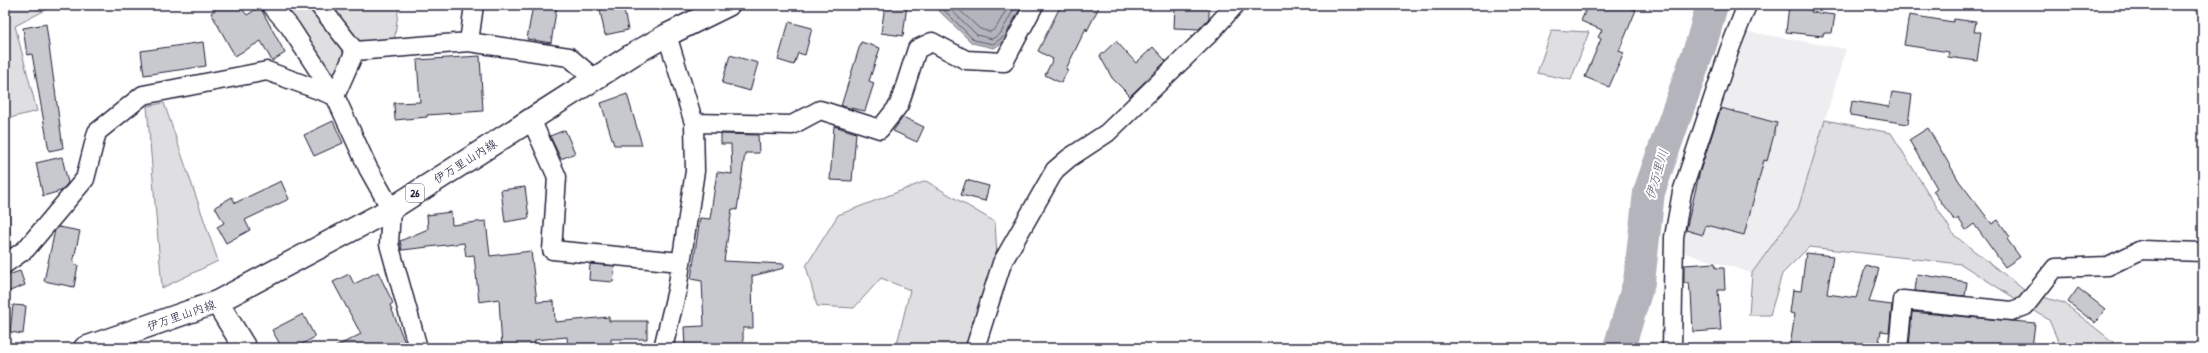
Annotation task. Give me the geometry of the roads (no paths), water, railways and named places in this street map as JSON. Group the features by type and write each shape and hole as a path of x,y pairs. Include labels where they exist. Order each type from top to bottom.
{"main road":[{"name":"伊万里山内線","path":"84,348 217,302 391,209 531,119 667,35 728,5"},
{"path":"217,302 245,348"}],"street":[{"path":"272,5 290,27 335,96 368,168 391,209 390,244 418,348"},
{"path":"319,5 354,51"},
{"path":"469,42 474,5"},
{"path":"694,123 792,125 820,110 880,129 899,105 917,49 932,42 966,60 1004,62 1034,5"},
{"path":"975,348 1002,263 1055,170 1068,158 1107,132 1208,35 1235,5"},
{"path":"1672,348 1674,237 1682,192 1729,51 1747,5"},
{"path":"663,348 677,290 695,171 694,123 667,35"},
{"path":"354,51 469,42 569,57 595,79"},
{"path":"335,96 354,51"},
{"path":"5,264 26,248 85,179 97,132 143,95 267,71 335,96"},
{"path":"531,119 557,177 552,250 682,262"},
{"path":"1898,348 1903,300 2012,311 2024,306 2055,268 2108,266 2141,250 2203,252"}],"water":[{"path":"933,5 1026,5 1008,39 994,48 972,43"}],"waterway":[{"name":"伊万里川","path":"1619,348 1639,282 1649,192 1702,41 1712,5"}]}
